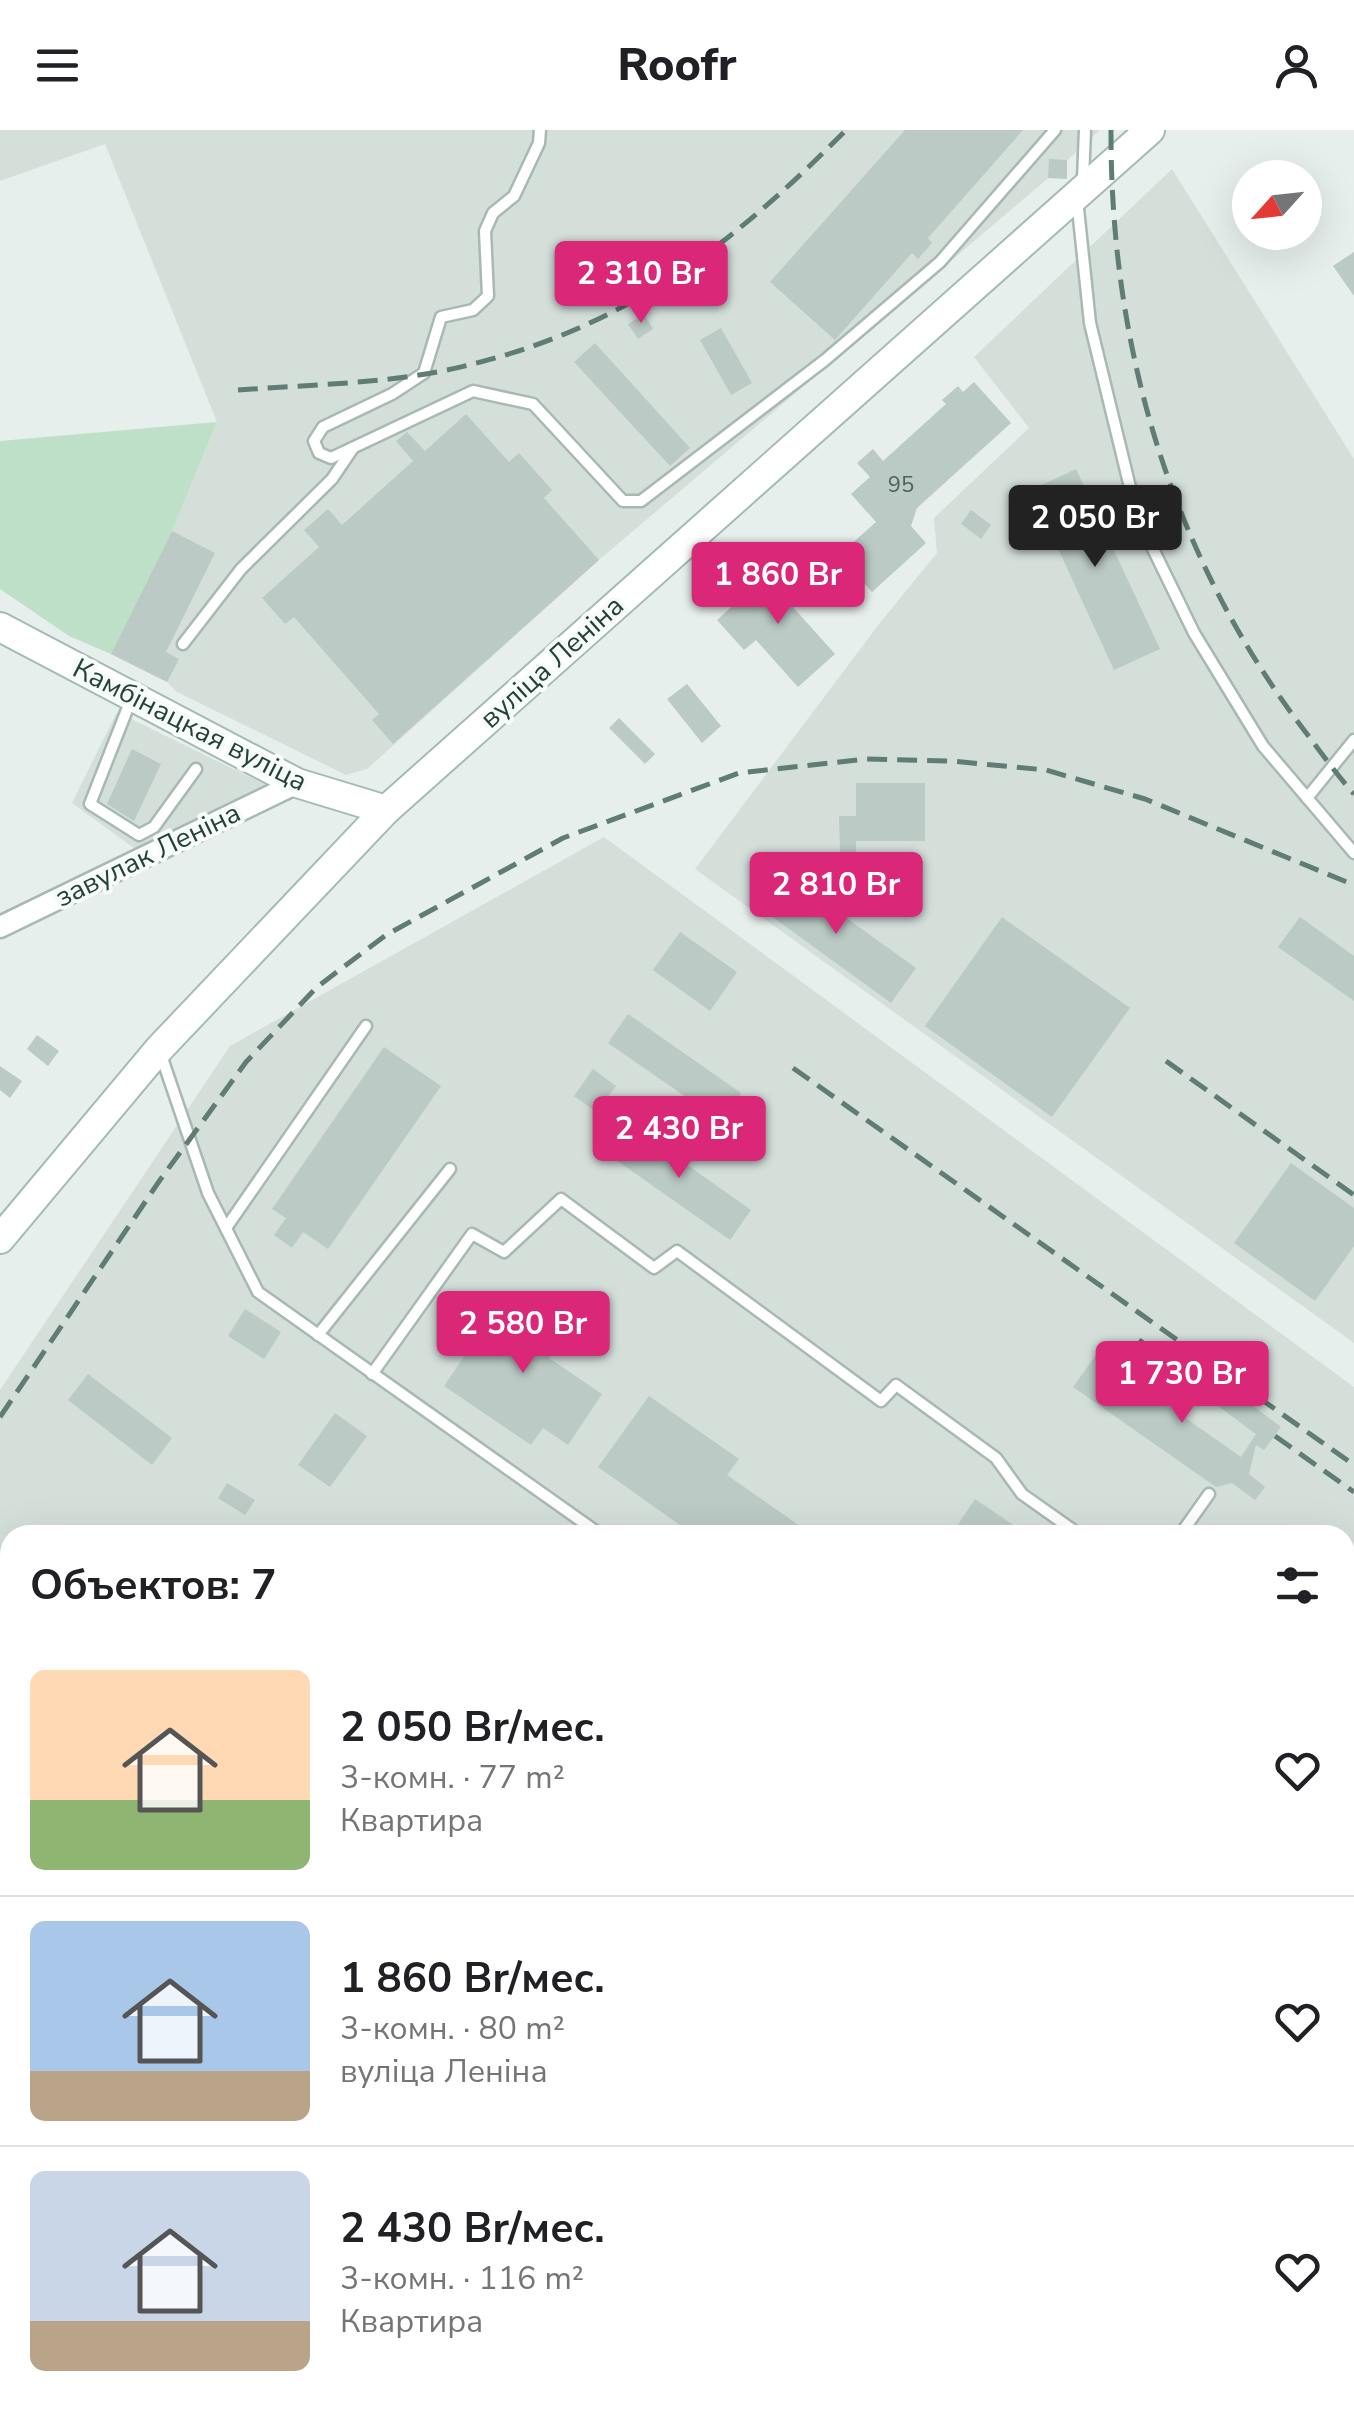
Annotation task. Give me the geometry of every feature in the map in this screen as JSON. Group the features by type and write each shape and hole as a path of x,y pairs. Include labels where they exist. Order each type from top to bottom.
{"main road":[{"name":"вуліца Леніна","path":"0,1240 159,1049 386,810 1150,130"},
{"name":"Камбінацкая вуліца","path":"0,627 297,783 386,810"}],"street":[{"name":"завулак Леніна","path":"0,928 297,783"}],"lane":[{"path":"540,130 539,143 514,196 493,213 484,231 488,296 473,310 442,316 424,373 392,394 323,427 314,441 319,454 332,458 473,391 494,394 532,404 623,501 641,502 825,360 940,262 1055,130"},
{"path":"1085,130 1086,171 1077,196 1090,323 1138,516 1194,632 1263,746 1354,852"},
{"path":"183,644 240,570 332,479 354,447"},
{"path":"132,696 90,804 139,835 154,827 196,769"},
{"path":"1307,798 1354,740"},
{"path":"226,1228 366,1026"},
{"path":"159,1049 208,1193 258,1292 586,1525"},
{"path":"318,1334 450,1169"},
{"path":"372,1374 472,1234 504,1252 561,1200 654,1268 677,1251 880,1401 896,1385 996,1458 1022,1494 1066,1525"},
{"path":"1187,1525 1209,1494"}],"shaded area":[{"path":"0,130 1100,130 599,560 367,769 346,775 177,692 167,682 111,654 172,531 217,422 105,144 0,181"},
{"path":"1172,169 1354,459 1354,1343 695,869 937,553 934,518 1029,428 974,357"},
{"path":"117,712 266,785 138,851 72,803"},
{"path":"604,837 1354,1387 1354,1525 0,1525 0,1390 230,1046"}],"green space":[{"path":"217,422 172,531 111,654 69,636 0,589 0,441"}],"building":[{"path":"905,130 1023,130 928,238 932,243 918,259 912,253 835,340 770,282"},
{"path":"1049,159 1067,160 1067,179 1048,178"},
{"path":"1354,252 1354,296 1333,266"},
{"path":"644,314 653,329 638,339 628,324"},
{"path":"721,328 752,383 731,395 700,340"},
{"path":"595,343 690,448 670,466 574,362"},
{"path":"974,382 1011,423 917,508 911,526 926,543 872,592 839,555 876,522 851,494 870,477 857,463 873,449 883,461 946,404 942,400 958,386 963,392"},
{"path":"466,414 509,462 519,453 552,490 544,498 599,560 393,744 372,720 379,714 294,617 285,624 262,598 319,547 304,530 328,509 342,525 413,461 396,441 407,432 425,451"},
{"path":"1076,469 1160,649 1114,670 1031,490"},
{"path":"971,510 991,525 981,539 961,524"},
{"path":"172,531 215,553 166,652 179,659 167,682 111,654"},
{"path":"778,565 805,594 792,606 835,654 798,687 756,640 744,650 717,620"},
{"path":"687,684 721,726 702,743 667,699"},
{"path":"619,718 655,754 645,764 609,728"},
{"path":"132,749 161,764 134,821 107,804"},
{"path":"856,783 925,783 925,841 856,841 856,852 840,852 839,816 856,816"},
{"path":"781,871 916,968 891,1003 756,905"},
{"path":"1002,917 1130,1008 1052,1117 925,1026"},
{"path":"1300,917 1354,956 1354,1001 1278,947"},
{"path":"680,932 737,972 710,1011 653,970"},
{"path":"628,1014 741,1093 722,1122 608,1043"},
{"path":"37,1035 59,1051 48,1066 27,1049"},
{"path":"384,1047 441,1086 328,1249 303,1232 292,1248 274,1235 286,1218 272,1209"},
{"path":"0,1066 22,1081 10,1098 0,1090"},
{"path":"593,1069 616,1086 596,1112 574,1096"},
{"path":"628,1123 751,1210 730,1240 606,1153"},
{"path":"1291,1163 1354,1208 1354,1246 1315,1301 1234,1243"},
{"path":"507,1293 566,1333 549,1358 602,1394 568,1445 543,1428 531,1445 444,1386"},
{"path":"245,1309 281,1332 264,1359 228,1336"},
{"path":"1096,1355 1241,1457 1256,1434 1210,1400 1222,1382 1281,1427 1264,1450 1256,1445 1249,1474 1265,1487 1255,1500 1232,1483 1216,1487 1073,1387"},
{"path":"88,1374 172,1438 152,1465 68,1400"},
{"path":"649,1396 739,1459 727,1475 799,1525 680,1525 598,1467"},
{"path":"335,1413 367,1436 330,1487 298,1465"},
{"path":"227,1483 255,1500 245,1515 218,1498"},
{"path":"975,1499 1013,1525 958,1525"}],"railway":[{"path":"238,390 442,371 504,356 560,336 613,312 711,251 846,130"},
{"path":"1111,130 1122,292 1137,371 1158,449 1186,524 1220,597 1260,667 1354,794"},
{"path":"0,1417 160,1180 246,1062 317,987 386,935 563,838 739,773 866,759 951,761 1046,770 1145,799 1354,885"},
{"path":"1166,1061 1354,1195"},
{"path":"793,1068 1354,1465"},
{"path":"1139,1340 1215,1393"},
{"path":"1275,1436 1354,1492"}]}
